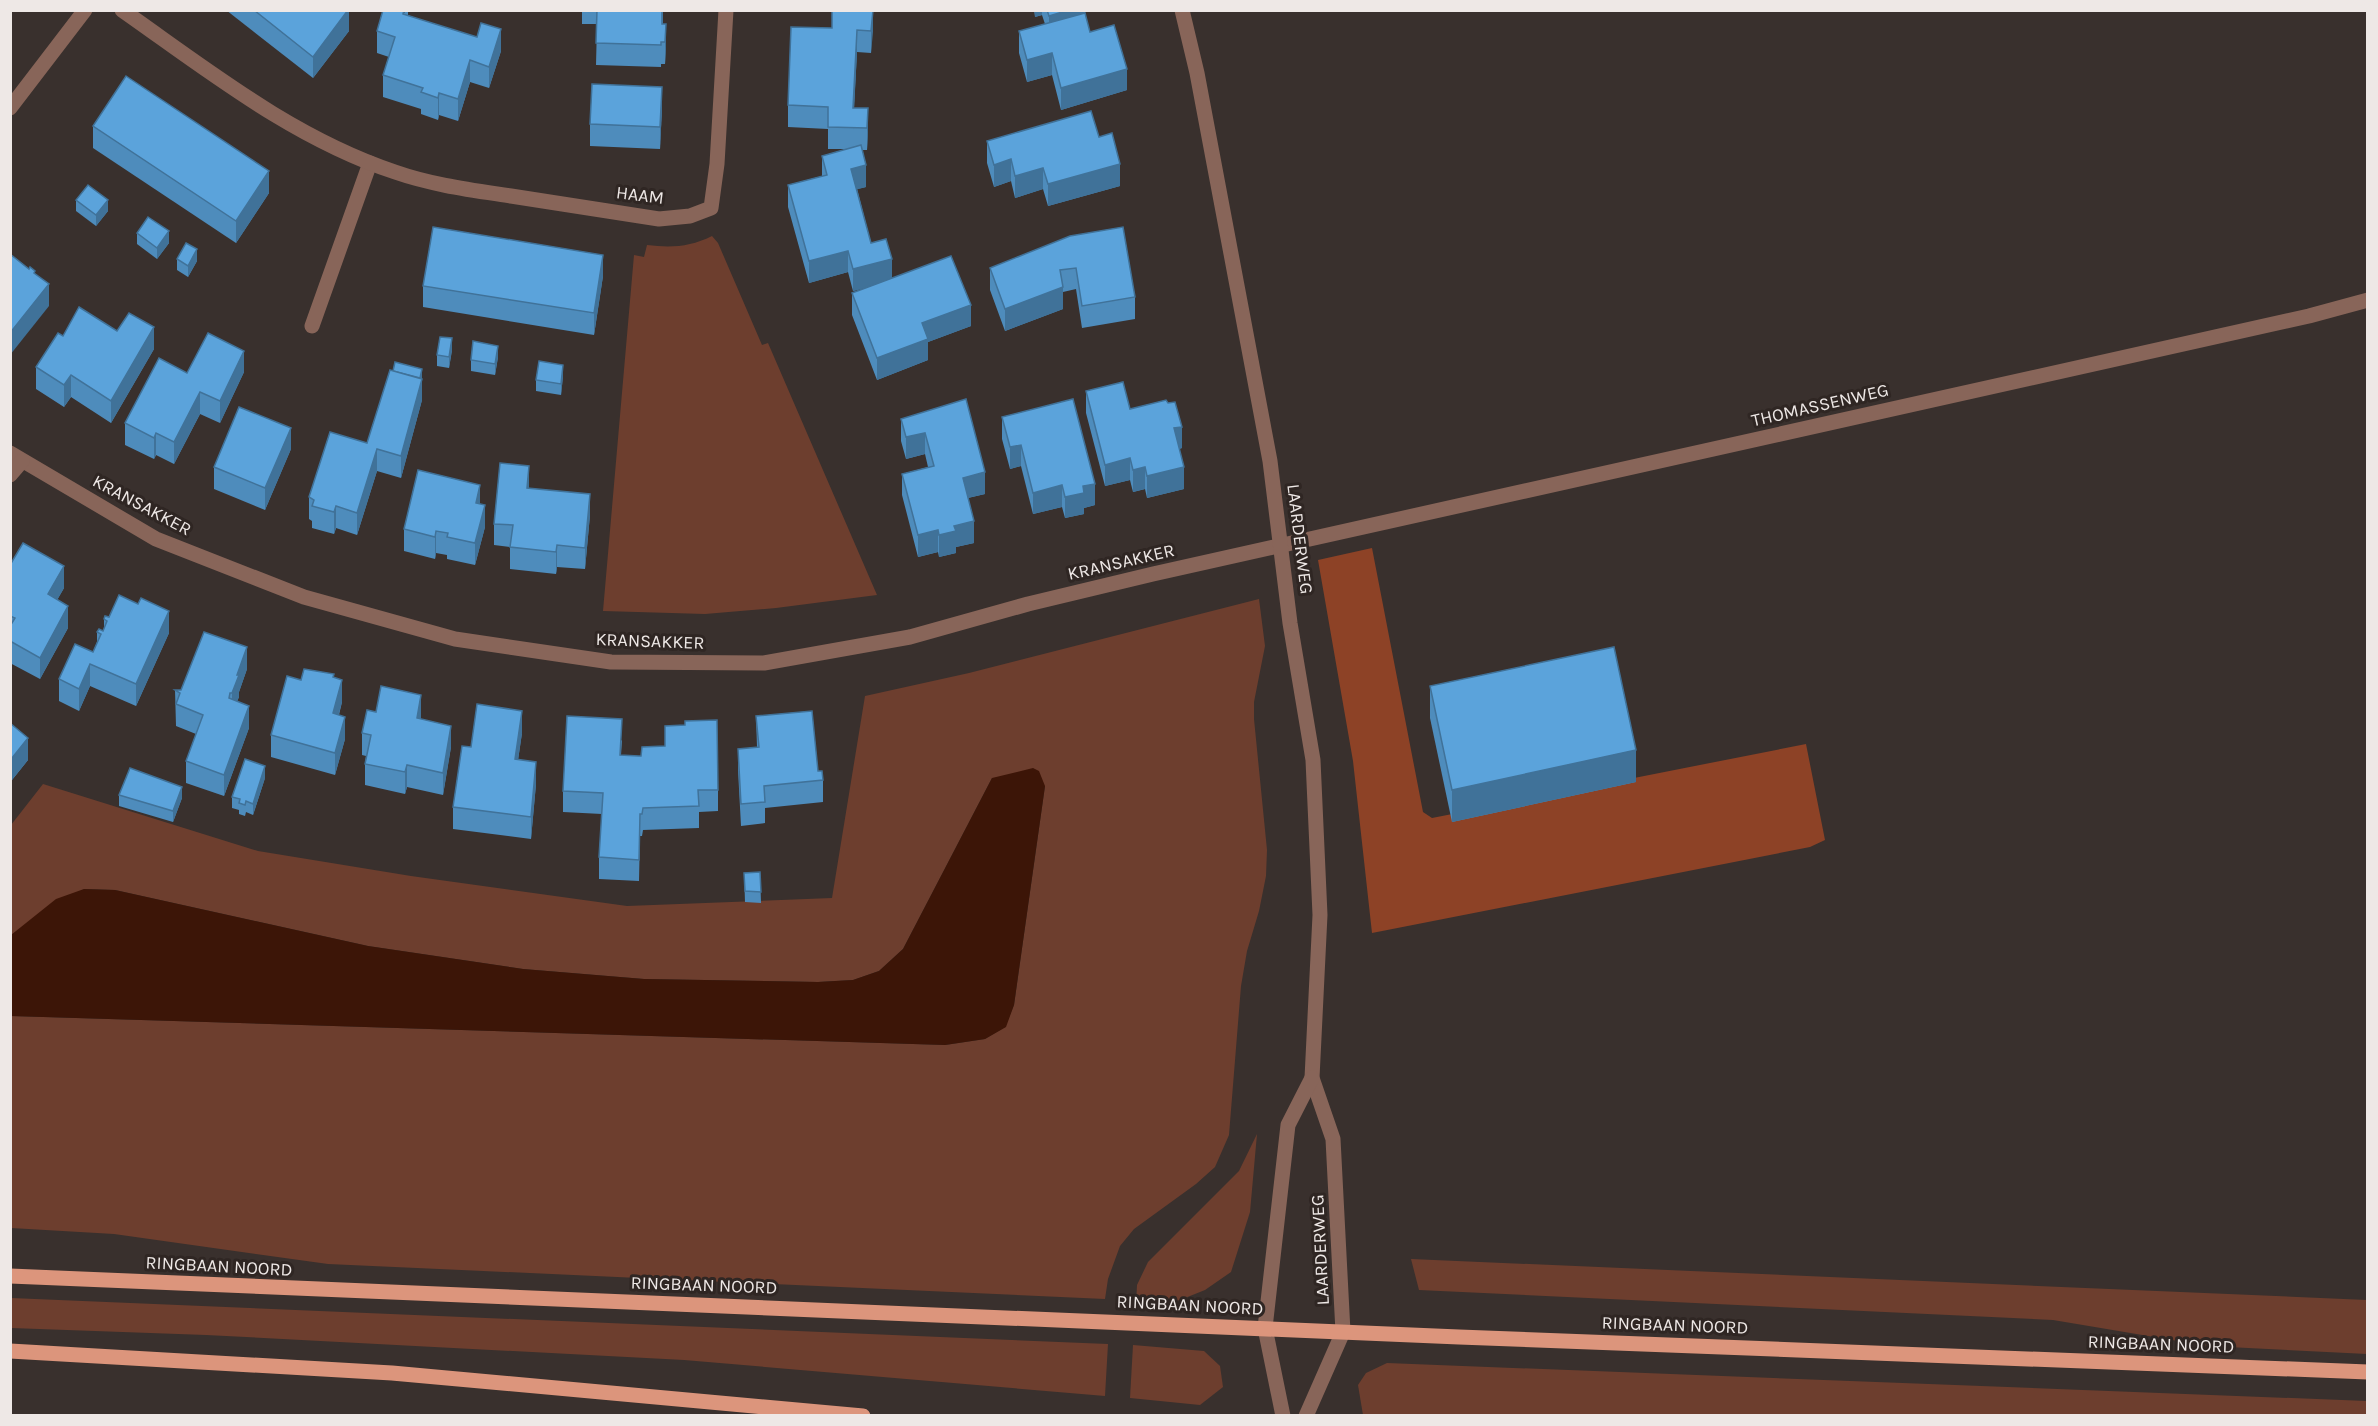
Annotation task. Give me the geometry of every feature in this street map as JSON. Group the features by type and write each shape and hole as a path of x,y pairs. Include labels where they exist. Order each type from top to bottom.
{"main road":[{"name":"RINGBAAN NOORD","path":"10,1276 2367,1372"},
{"path":"10,1351 392,1373 863,1416"}],"street":[{"path":"10,108 85,10"},
{"name":"HAAM","path":"122,10 271,115 342,152 396,173 458,188 659,219 690,216 711,208 717,164 726,10"},
{"name":"LAARDERWEG","path":"1182,10 1197,73 1268,449 1290,623 1313,760 1320,915 1312,1078 1333,1139 1343,1332 1306,1416"},
{"path":"312,326 370,162"},
{"name":"THOMASSENWEG","path":"1281,546 2297,318 2367,300"},
{"path":"10,475 16,457"},
{"name":"KRANSAKKER","path":"16,457 156,538 304,597 455,639 611,662 764,663 910,638 1051,599 1281,546"},
{"name":"LAARDERWEG","path":"1282,1416 1265,1328 1288,1125 1312,1078"}],"shaded area":[{"path":"712,236 718,243 762,345 768,343 877,595 776,608 705,614 603,611 634,255 644,257 647,245 680,246"},
{"path":"1372,548 1423,812 1432,818 1806,744 1825,840 1810,847 1372,933 1353,761 1318,560"},
{"path":"1259,599 1265,646 1254,702 1254,719 1267,850 1266,876 1259,911 1247,951 1241,986 1229,1135 1215,1167 1196,1184 1134,1229 1120,1246 1108,1279 1105,1299 328,1264 114,1234 11,1228 11,1016 945,1045 985,1039 1005,1027 1014,1005 1045,786 992,778 903,949 879,971 853,980 818,982 644,979 523,969 368,946 115,890 84,889 11,935 11,825 43,784 258,851 411,876 627,906 832,898 865,696 969,673"},
{"path":"1033,768 1039,771 1045,786 1014,1005 1006,1027 985,1039 945,1045 11,1016 11,935 56,899 84,889 115,890 368,946 523,969 644,979 818,982 853,980 879,971 903,949 992,778"},
{"path":"1257,1134 1250,1212 1231,1272 1205,1290 1180,1300 1163,1304 1136,1305 1137,1285 1148,1262 1239,1171"},
{"path":"1411,1259 2367,1300 2367,1354 2208,1346 2053,1320 1419,1290"},
{"path":"11,1298 1108,1344 1105,1396 684,1360 206,1335 11,1328"},
{"path":"1133,1345 1204,1351 1220,1366 1223,1387 1200,1405 1130,1398"},
{"path":"1387,1363 2367,1401 2367,1415 1363,1415 1358,1385 1366,1373"}],"building":[{"path":"254,10 348,10 313,57"},
{"path":"383,10 404,10 403,14 477,37 481,23 501,29 489,67 470,60 458,99 439,93 438,98 421,92 423,88 383,75 395,37 377,31"},
{"path":"597,10 662,10 662,24 666,24 665,42 661,42 661,45 596,43"},
{"path":"832,10 873,10 871,31 857,30 853,108 868,108 867,128 828,127 828,107 788,105 791,27 832,28"},
{"path":"1047,10 1069,10 1049,16"},
{"path":"1085,13 1090,32 1114,25 1127,69 1061,88 1052,53 1027,60 1019,31"},
{"path":"126,76 269,171 236,221 93,126"},
{"path":"592,84 662,87 660,127 590,124"},
{"path":"1091,111 1099,137 1112,133 1120,164 1048,184 1043,168 1015,176 1011,159 994,165 987,141"},
{"path":"861,145 866,165 851,169 871,243 886,239 892,259 853,269 848,251 809,261 788,185 827,175 822,156"},
{"path":"88,185 108,200 96,215 76,200"},
{"path":"148,217 169,231 157,248 137,233"},
{"path":"433,227 603,255 594,313 423,286"},
{"path":"1123,227 1135,297 1082,306 1076,268 1060,270 1063,287 1005,309 990,268 1070,236"},
{"path":"186,243 197,249 188,266 177,259"},
{"path":"10,254 29,269 30,267 35,271 34,273 49,284 10,333"},
{"path":"951,256 971,305 922,323 928,339 877,358 852,293"},
{"path":"79,307 117,331 129,313 154,327 111,401 71,375 64,385 36,367 58,333 63,336"},
{"path":"208,333 244,351 220,401 200,392 174,442 156,433 154,438 125,423 159,358 187,373"},
{"path":"440,337 452,338 449,357 437,355"},
{"path":"473,341 498,346 495,364 471,360"},
{"path":"539,361 563,365 561,384 536,380"},
{"path":"395,362 422,369 420,378 393,371"},
{"path":"390,370 422,379 401,456 377,449 357,513 336,506 334,512 312,506 314,500 309,497 330,432 367,443"},
{"path":"1123,382 1130,409 1166,400 1168,403 1175,402 1182,427 1174,428 1184,467 1147,476 1145,467 1133,470 1130,458 1105,465 1086,391"},
{"path":"966,399 985,472 963,478 974,521 954,526 956,531 939,535 938,530 918,535 902,474 934,466 925,433 906,437 901,419"},
{"path":"1073,399 1095,484 1083,486 1084,493 1065,497 1062,485 1033,493 1021,445 1010,447 1002,417"},
{"path":"239,407 291,428 265,488 214,467"},
{"path":"500,463 529,466 527,488 590,494 585,548 557,545 556,552 510,547 513,525 494,524"},
{"path":"418,470 480,485 476,503 485,505 475,543 447,537 448,533 436,531 435,537 404,529"},
{"path":"23,543 64,566 48,594 68,606 40,658 10,641 10,626 15,618 10,616 10,565"},
{"path":"119,595 138,604 141,598 169,611 136,684 90,664 79,689 59,679 75,644 93,652 101,634 97,632 99,629 103,631 107,621 104,619 105,616 109,617"},
{"path":"204,632 247,647 229,698 249,706 224,775 186,761 203,715 176,704 180,693 175,690 181,690"},
{"path":"1614,647 1636,750 1452,790 1430,686"},
{"path":"304,669 334,674 333,677 342,680 333,713 345,717 335,753 271,735 287,676 301,680"},
{"path":"381,686 421,695 417,718 451,726 443,773 407,765 405,772 365,764 371,735 362,733 367,710 376,712"},
{"path":"477,704 522,711 515,759 536,762 531,817 453,807 462,746 471,747"},
{"path":"812,711 818,771 822,771 823,780 764,786 765,802 741,804 738,749 759,747 756,716"},
{"path":"567,716 622,719 620,755 639,756 641,756 642,747 665,746 665,726 685,725 685,721 717,720 718,790 698,790 699,806 643,808 640,814 639,860 599,857 603,793 563,791"},
{"path":"10,723 28,738 12,758 10,757"},
{"path":"245,759 265,766 253,804 246,801 245,805 239,803 240,799 232,797"},
{"path":"130,768 182,787 173,811 119,795"},
{"path":"760,872 761,892 745,891 744,873"}]}
